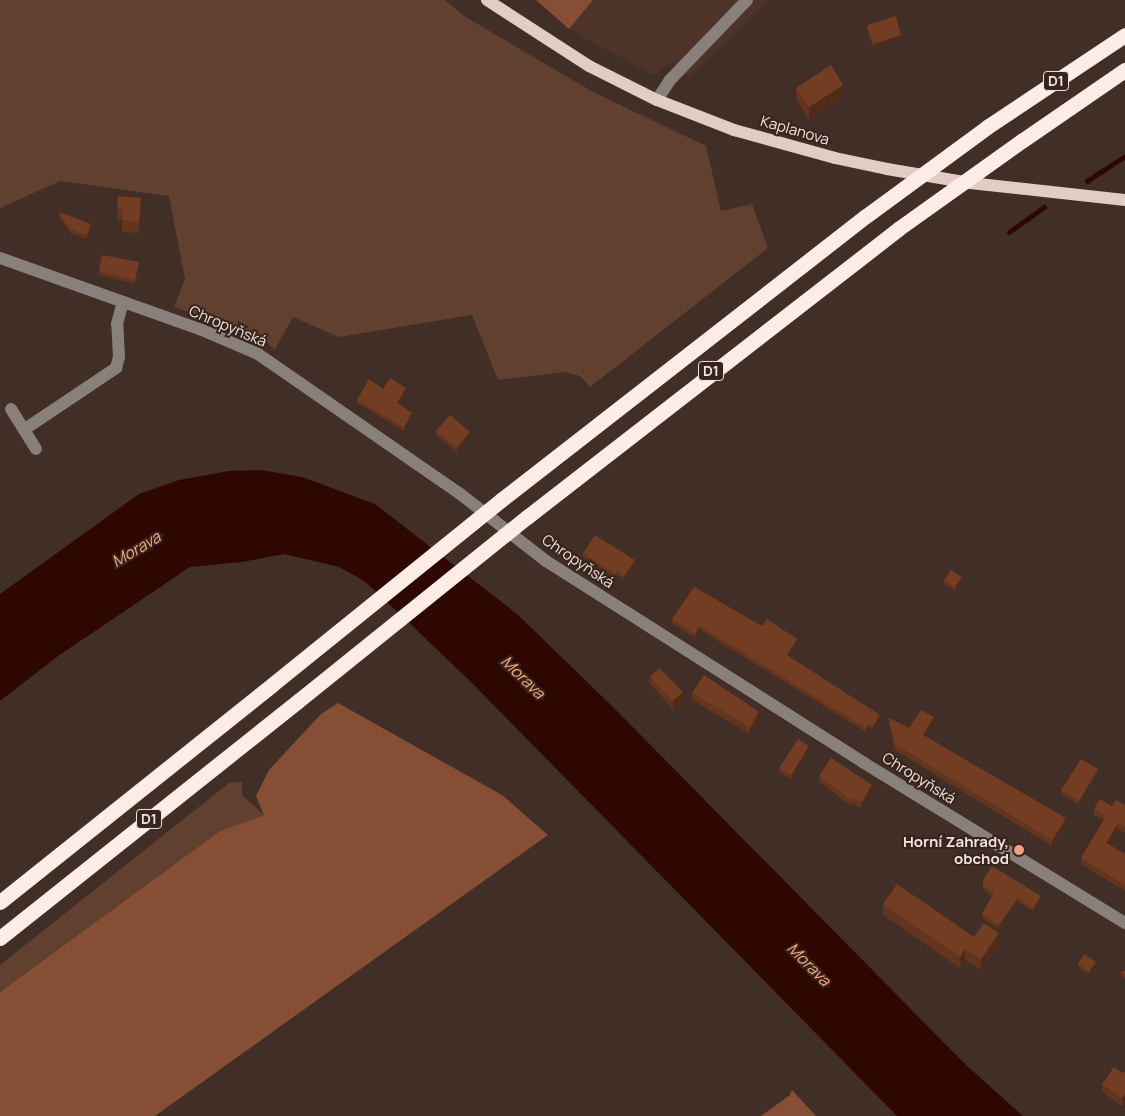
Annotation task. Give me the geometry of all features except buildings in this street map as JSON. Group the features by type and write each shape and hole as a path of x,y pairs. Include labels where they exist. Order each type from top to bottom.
{"highway":[{"name":"D1","path":"0,902 501,500 866,216 987,127 1125,35"},
{"name":"D1","path":"0,938 527,517 898,229 1125,70"}],"main road":[{"name":"Kaplanova","path":"487,0 550,44 656,100 734,130 851,162 970,183 1125,200"}],"street":[{"path":"656,100 674,75 747,0"},
{"name":"Chropyňská","path":"0,258 123,302 258,354 459,493 546,561 1125,923"},
{"path":"25,429 116,368 119,357 117,324 123,302"},
{"path":"11,409 36,449"}],"shaded area":[{"path":"0,0 445,0 464,16 593,92 706,146 721,211 752,204 768,248 590,387 580,376 565,372 498,380 472,315 339,337 293,317 275,349 241,328 174,307 185,279 169,196 60,181 0,208"},
{"path":"536,0 593,0 569,29"},
{"path":"593,0 769,0 690,77 672,62 653,75 569,29"},
{"path":"338,703 502,795 548,835 155,1116 0,1116 0,992 220,831 264,815 256,796 269,770 321,714"},
{"path":"242,782 242,795 264,815 220,831 0,992 0,965 229,783"},
{"path":"792,1090 816,1116 761,1116 790,1095"}],"water":[{"name":"Morava","path":"261,470 302,477 375,504 517,614 614,708 964,1063 1023,1116 897,1116 471,682 364,581 339,567 284,554 242,562 190,567 58,656 0,701 0,594 139,494 179,480 229,471"}],"waterway":[{"path":"1087,181 1125,156"},
{"path":"1009,232 1044,207"}],"place":[{"name":"Horní Zahrady, obchod","path":"1019,850"}]}
